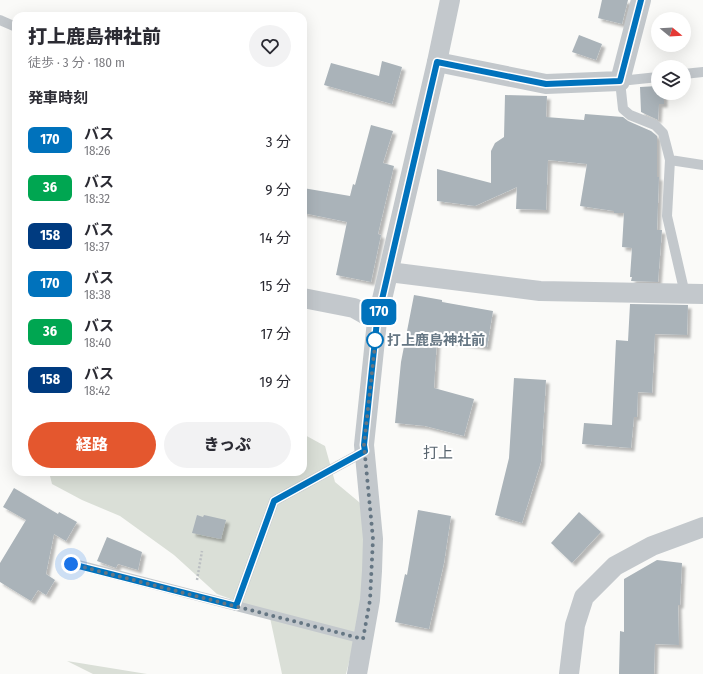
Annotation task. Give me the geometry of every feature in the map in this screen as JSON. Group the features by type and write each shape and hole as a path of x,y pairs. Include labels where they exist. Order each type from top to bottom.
{"street":[{"path":"356,674 370,600 373,539 364,445 377,321 450,0"},
{"path":"437,62 546,84 620,81 641,0"},
{"path":"388,272 540,291 694,294"},
{"path":"307,299 354,308 377,321"},
{"path":"569,674 575,625 584,597 615,566 652,546 703,528"}],"lane":[{"path":"0,20 12,25"},
{"path":"691,73 703,72"},
{"path":"651,78 620,81 623,109 630,115 655,125 664,133 670,160 667,216 694,294"},
{"path":"670,160 703,165"},
{"path":"236,606 274,501 365,451"},
{"path":"71,564 363,639"}],"path":[{"path":"194,595 202,551"}],"shaded area":[{"path":"307,436 325,446 335,482 371,512 372,571 346,674 282,674 269,613 217,594 174,555 120,516 82,500 52,484 50,476 307,476"},
{"path":"67,661 147,674 93,674"}],"building":[{"path":"602,0 628,0 622,24 598,18"},
{"path":"579,35 602,44 596,60 572,52"},
{"path":"382,61 402,67 392,104 324,85 331,63 379,76"},
{"path":"651,86 651,100 664,100 664,104 659,104 658,120 641,112 640,87"},
{"path":"505,95 547,96 546,117 584,120 585,114 623,117 628,121 651,131 657,136 657,177 659,177 657,230 662,230 658,282 631,281 632,248 622,247 624,213 614,213 614,211 580,206 587,164 548,160 546,210 516,209 517,187 475,206 437,201 437,169 491,183 491,151 495,143 504,137"},
{"path":"371,125 393,131 383,163 394,166 378,234 381,235 371,282 336,275 347,222 307,214 307,189 350,196 353,184 355,185"},
{"path":"414,295 442,300 442,302 493,311 487,347 437,339 434,388 474,399 464,436 425,426 395,423 401,362"},
{"path":"630,304 688,305 687,335 655,334 652,393 638,392 637,417 634,417 631,448 582,444 584,423 612,425 616,340 628,341"},
{"path":"514,378 546,380 541,462 522,523 495,515 509,458"},
{"path":"14,488 58,514 59,512 77,522 66,541 54,534 46,574 55,580 46,595 38,590 31,601 0,582 0,563 26,520 3,507"},
{"path":"418,510 451,516 444,563 429,629 395,622 405,574 407,575"},
{"path":"579,512 601,532 572,563 551,543"},
{"path":"197,515 226,520 221,539 192,533"},
{"path":"107,537 142,552 138,570 118,564 116,568 97,561"},
{"path":"657,560 682,563 680,605 678,605 679,645 655,644 654,674 619,674 620,631 624,632 624,579"}],"bus line":[{"name":"170","path":"71,564 236,606 274,501 365,451 364,445 377,321 437,62 546,84 620,81 641,0"}],"place":[{"name":"打上鹿島神社前","path":"375,340"}],"district":[{"name":"打上","path":"438,453"}],"route":[{"path":"71,564 363,639 370,600 373,539 364,445 376,336 375,340"}]}
